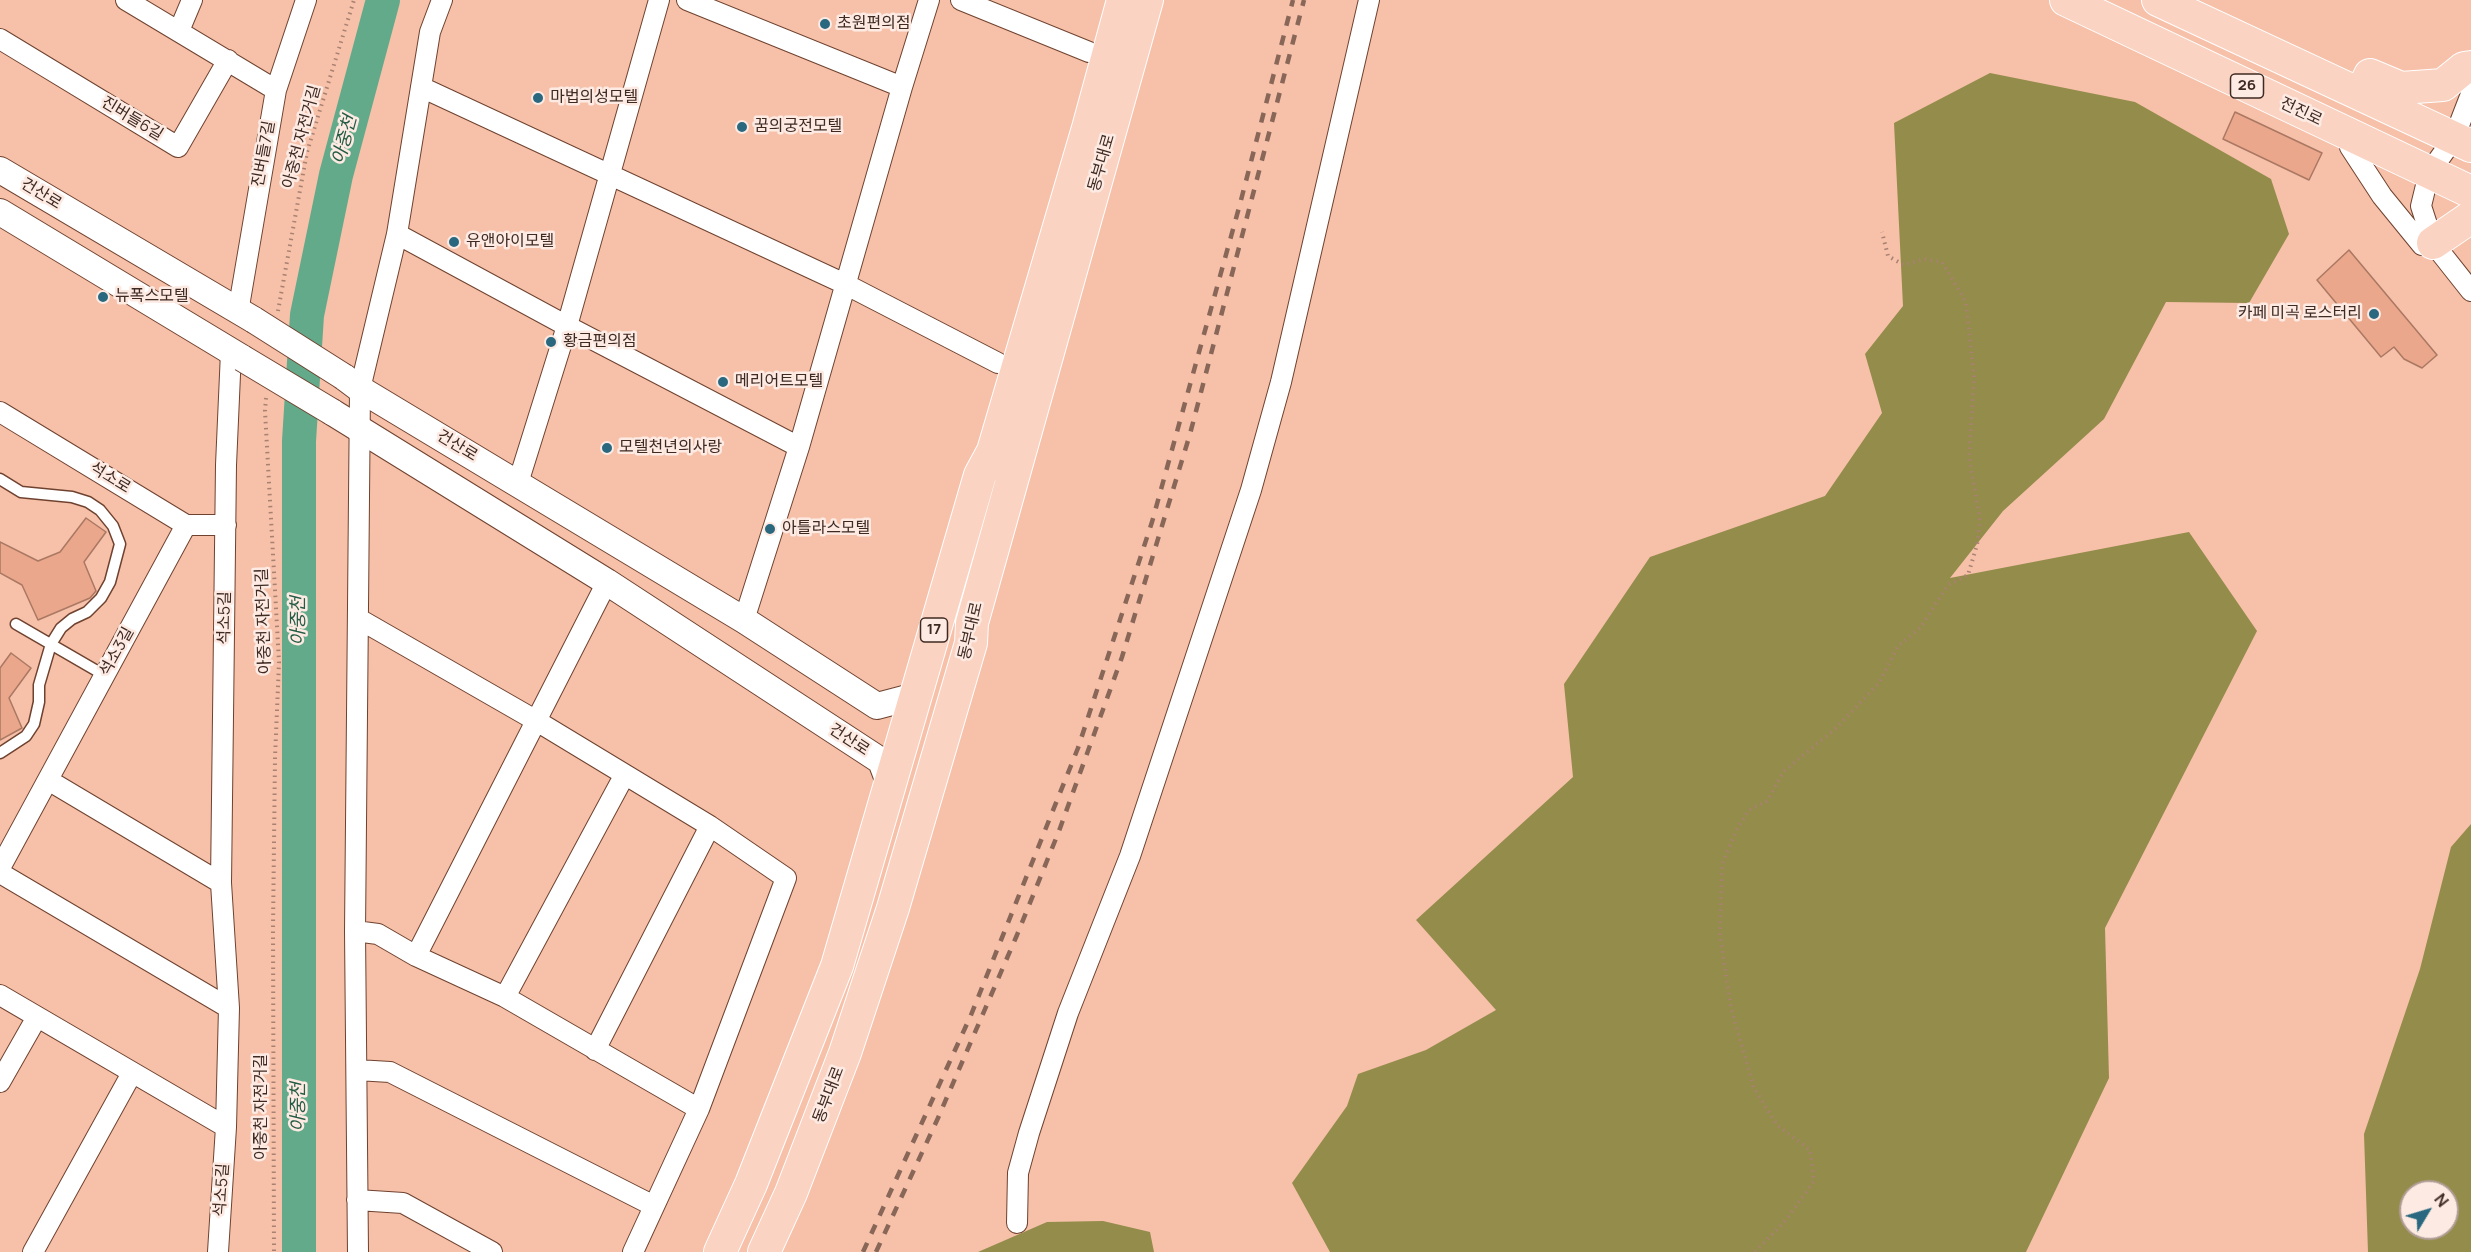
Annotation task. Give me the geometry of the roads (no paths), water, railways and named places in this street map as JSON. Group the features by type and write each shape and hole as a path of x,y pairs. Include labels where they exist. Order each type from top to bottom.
{"main road":[{"name":"동부대로","path":"980,475 977,447 998,363 1104,0"},
{"name":"동부대로","path":"720,1252 752,1184 837,966 980,475 993,451 1088,128 1123,0"},
{"name":"동부대로","path":"764,1252 791,1192 845,1053 893,908 971,644 975,612 1147,0"},
{"path":"971,644 985,624 1164,0"},
{"name":"전진로","path":"2066,0 2471,192"},
{"name":"26","path":"2158,0 2462,142"},
{"path":"2361,94 2370,75 2401,88 2437,86 2443,85 2464,68 2471,67"},
{"path":"2433,243 2471,216"}],"street":[{"path":"126,0 276,90"},
{"path":"179,31 192,0"},
{"name":"진버들7길","path":"256,317 276,90 306,0"},
{"path":"358,1252 355,931 360,430 352,383 397,234 430,32 442,0"},
{"path":"518,483 567,326 659,0"},
{"path":"687,0 902,87"},
{"path":"744,620 798,447 929,0"},
{"path":"961,0 1089,52"},
{"path":"1017,1222 1018,1173 1029,1133 1068,1013 1130,856 1251,490 1281,382 1369,0"},
{"name":"진버들6길","path":"0,39 178,147 228,60"},
{"path":"421,87 845,284 998,363"},
{"path":"2471,94 2462,142 2429,172 2421,206 2433,243 2471,291"},
{"path":"2355,137 2350,147 2382,196 2422,245 2433,243"},
{"name":"건산로","path":"0,170 256,317 352,383 744,620 877,706 915,696"},
{"name":"건산로","path":"0,212 608,582 881,761 890,785"},
{"path":"397,234 798,447"},
{"name":"석소5길","path":"212,1251 226,1127 229,1008 221,883 226,525 237,355"},
{"name":"석소로","path":"0,412 186,525"},
{"path":"186,525 226,525"},
{"name":"석소3길","path":"0,868 186,525"},
{"path":"416,956 535,720 608,582"},
{"path":"359,619 535,720 710,826 786,878 699,1109 633,1252"},
{"path":"505,997 624,776"},
{"path":"48,780 221,883"},
{"path":"595,1050 710,826"},
{"path":"0,873 229,1008"},
{"path":"355,931 378,934 416,956 505,997 699,1109"},
{"path":"0,995 226,1127"},
{"path":"0,1082 37,1017"},
{"path":"357,1070 390,1072 654,1206"},
{"path":"33,1252 132,1073"},
{"path":"357,1200 403,1203 485,1250"}],"lane":[{"path":"0,479 21,492 72,497 88,502 100,510 113,526 120,544 110,582 101,598 87,612 72,619 61,628 51,644 39,684 39,702 34,724 26,736 0,753"},
{"path":"16,624 104,675"}],"waterway":[{"name":"아중천","path":"299,1252 299,441 307,315 336,175 383,0"}],"railway":[{"path":"863,1252 971,1015 1078,748 1152,522 1240,204 1293,0"},
{"path":"876,1252 938,1118 1017,935 1059,831 1122,657 1190,434 1304,0"}],"place":[{"name":"초원편의점","path":"825,24"},
{"name":"마법의성모텔","path":"538,98"},
{"name":"꿈의궁전모텔","path":"742,127"},
{"name":"유앤아이모텔","path":"454,242"},
{"name":"뉴폭스모텔","path":"103,297"},
{"name":"카페 미곡 로스터리","path":"2374,314"},
{"name":"황금편의점","path":"551,342"},
{"name":"메리어트모텔","path":"723,382"},
{"name":"모텔천년의사랑","path":"607,448"},
{"name":"아틀라스모텔","path":"770,529"}]}
